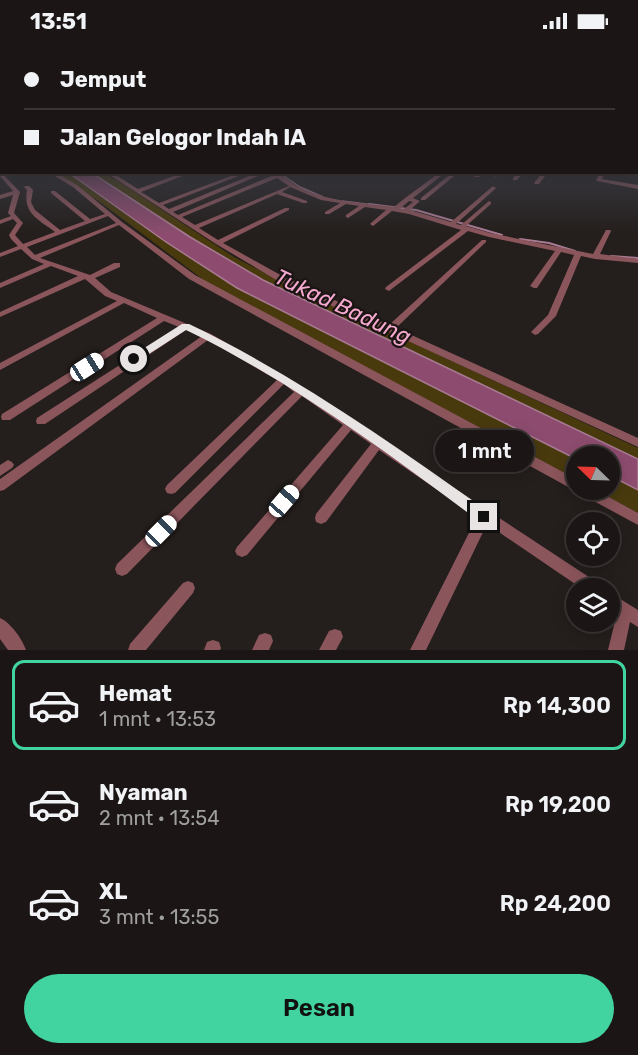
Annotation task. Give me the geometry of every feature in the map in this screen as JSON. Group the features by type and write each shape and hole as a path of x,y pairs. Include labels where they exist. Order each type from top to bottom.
{"street":[{"path":"3,176 17,192"},
{"path":"58,176 75,186 192,277 566,480"},
{"path":"114,176 218,243 281,279 638,443"},
{"path":"136,190 169,176"},
{"path":"136,190 178,176"},
{"path":"159,205 235,176"},
{"path":"168,211 254,176"},
{"path":"177,217 269,176"},
{"path":"278,176 319,198 401,208 464,227 578,254 638,261"},
{"path":"401,208 407,199 437,176"},
{"path":"423,199 451,176"},
{"path":"537,183 542,176"},
{"path":"602,176 600,180 607,185 636,186 630,195"},
{"path":"621,184 624,176"},
{"path":"27,187 30,190 28,206 60,233"},
{"path":"195,228 288,187"},
{"path":"453,223 493,188"},
{"path":"0,197 17,192"},
{"path":"0,213 10,209 17,192"},
{"path":"53,192 90,222"},
{"path":"276,192 305,202"},
{"path":"297,206 313,199"},
{"path":"373,224 417,201 407,199"},
{"path":"318,211 336,201"},
{"path":"327,213 346,202"},
{"path":"389,289 464,227 489,203"},
{"path":"348,216 364,205"},
{"path":"10,209 20,223 10,233 34,258 87,277 108,294 208,336 285,380 379,442 484,517 578,578"},
{"path":"218,243 287,209"},
{"path":"0,255 109,214"},
{"path":"0,222 14,217"},
{"path":"34,258 120,223"},
{"path":"595,256 608,231"},
{"path":"390,329 484,241"},
{"path":"534,286 559,249"},
{"path":"535,332 552,316 578,254"},
{"path":"0,286 50,264"},
{"path":"0,315 117,265"},
{"path":"0,368 122,301"},
{"path":"6,417 164,318"},
{"path":"41,421 186,326"},
{"path":"0,486 208,336"},
{"path":"189,479 285,380"},
{"path":"171,489 285,380"},
{"path":"122,569 301,391"},
{"path":"242,551 351,423"},
{"path":"321,518 379,442"},
{"path":"603,500 638,519"},
{"path":"418,650 484,517"},
{"path":"136,650 188,588"},
{"path":"616,650 632,615"},
{"path":"0,627 18,650"}],"shaded area":[{"path":"58,176 74,176 237,288 566,454 566,475 205,281 100,202"},
{"name":"Tukad Badung","path":"74,176 97,176 190,237 263,280 611,446 566,446 566,454 237,288 166,242"},
{"path":"97,176 109,176 118,181 234,257 274,278 638,448 638,459 620,450 620,446 611,446 263,280 190,237"},
{"name":"Tukad Badung","path":"620,450 638,459 638,490 620,481"},
{"path":"620,481 638,490 638,513 614,500 620,500"}],"waterway":[{"path":"284,176 300,187 323,197"},
{"path":"342,201 382,206"},
{"path":"369,204 416,210 502,235"},
{"path":"520,239 549,243 575,251"},
{"path":"611,256 638,258"}],"route":[{"path":"134,359 186,326 229,347 286,381 416,467 484,517"}]}
